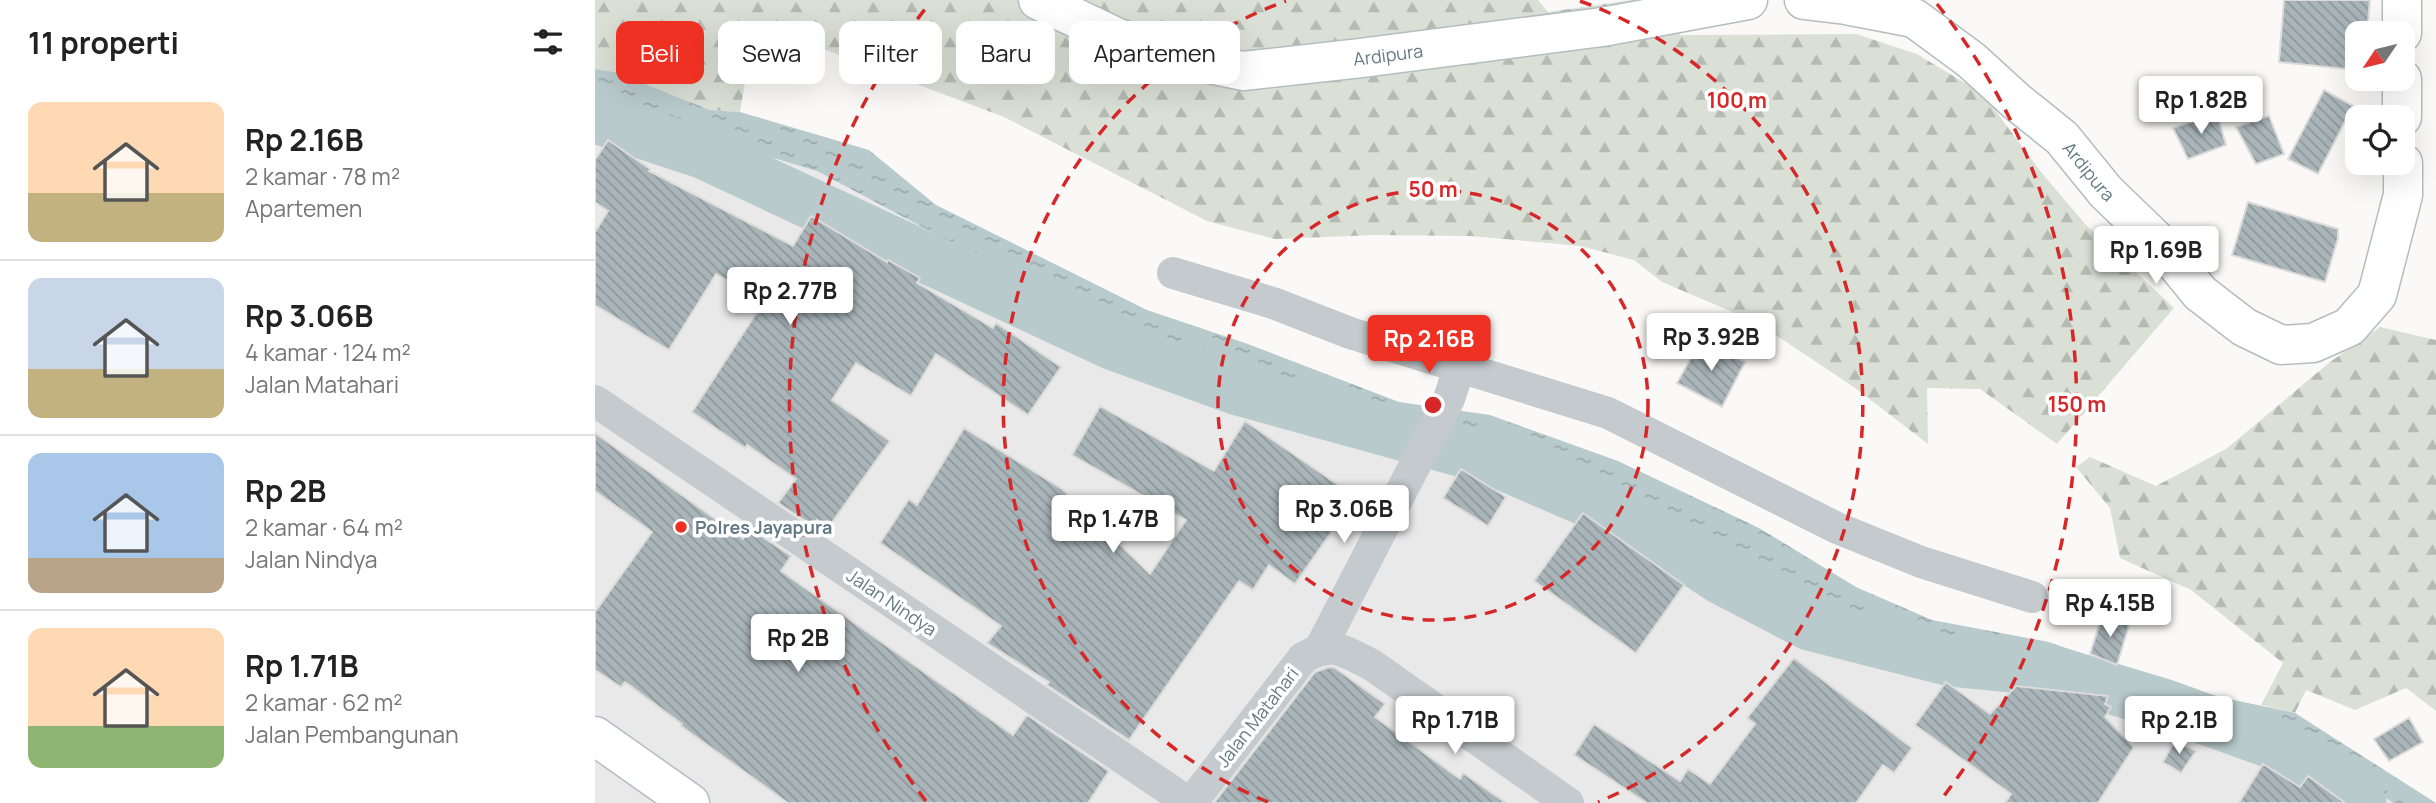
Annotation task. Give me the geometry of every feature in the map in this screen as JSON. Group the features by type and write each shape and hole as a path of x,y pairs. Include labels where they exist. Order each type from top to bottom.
{"street":[{"name":"Ardipura","path":"1038,0 1118,38 1179,58 1243,71 1602,27 1748,0"},
{"name":"Ardipura","path":"1804,0 1914,18 1971,60 2062,138 2106,192 2160,244 2200,293 2244,327 2281,345 2313,343 2349,327 2377,295 2403,195 2403,175"},
{"path":"2402,0 2402,21"},
{"path":"1173,273 1273,303 1350,333 1608,413 1837,528 1921,562 2032,597"},
{"path":"1460,365 1449,399 1321,648 1342,650 1372,666 1568,803"},
{"name":"Jalan Nindya","path":"595,401 1190,803"},
{"name":"Jalan Matahari","path":"1190,803 1303,658 1321,648"},
{"path":"595,736 690,803"}],"shaded area":[{"path":"595,104 817,171 1035,287 1230,386 1352,423 1532,466 1625,506 1861,630 1929,646 2038,661 2204,710 2266,732 2350,773 2393,803 595,803"}],"green space":[{"path":"595,0 1538,0 1548,12 1632,0 1673,0 1680,35 1856,34 1917,54 1983,94 2041,172 2086,225 2174,308 2057,444 1980,389 1927,388 1928,444 1855,388 1758,323 1662,282 1634,260 1580,246 1471,236 1376,235 1275,239 1207,221 1004,117 916,84 942,84 942,21 839,21 839,55 825,50 825,21 718,21 718,84 745,84 740,112 710,110 645,84 704,84 704,21 616,21 616,72 595,69"},
{"path":"2380,327 2436,340 2436,711 2406,688 2355,710 2306,690 2295,713 2261,705 2283,663 2191,590 2120,558 2110,508 2076,467 2090,457 2156,486 2226,449 2330,362"}],"water":[{"path":"595,69 616,72 616,84 645,84 710,110 740,112 869,150 936,205 1147,310 1248,344 1399,402 1490,415 1618,461 1759,528 1856,587 1932,620 2049,642 2177,688 2295,713 2436,803 2393,803 2350,773 2266,732 2204,710 2038,661 1929,646 1861,630 1785,593 1625,506 1532,466 1352,423 1230,386 1035,287 817,171 595,104"}],"building":[{"path":"2284,0 2370,0 2368,21 2345,21 2345,69 2279,62"},
{"path":"2324,90 2351,105 2345,105 2345,122 2318,174 2288,159"},
{"path":"2217,113 2226,145 2188,159 2173,128"},
{"path":"2269,116 2284,154 2256,164 2236,127"},
{"path":"608,140 650,169 649,171 793,246 811,216 887,262 888,260 920,278 917,283 993,328 996,323 1061,367 1028,415 936,354 911,396 856,363 832,400 890,441 828,528 817,520 813,526 778,503 796,479 692,412 765,300 716,274 669,350 595,305 595,232 608,211 595,202 595,160"},
{"path":"2248,202 2338,229 2338,238 2325,282 2232,255"},
{"path":"1701,340 1745,362 1722,407 1677,383"},
{"path":"1100,406 1214,471 1245,421 1356,497 1295,584 1269,565 1253,590 1239,581 1129,740 1047,685 1049,682 987,643 1001,626 880,543 909,499 917,505 964,428 1062,489 1150,574 1186,520 1072,455"},
{"path":"595,433 743,539 751,529 791,556 781,571 1013,735 1027,715 1109,771 1088,803 788,803 625,682 621,687 595,670 595,612 652,532 595,491"},
{"path":"1461,469 1506,497 1488,526 1443,498"},
{"path":"1583,513 1684,585 1636,653 1534,581"},
{"path":"2103,613 2130,622 2117,665 2090,654"},
{"path":"1794,658 1912,748 1894,773 1883,765 1856,803 1647,803 1574,755 1594,724 1680,781 1688,769 1710,784 1755,724 1747,718"},
{"path":"1330,667 1385,704 1375,717 1460,779 1463,773 1506,803 1214,803 1315,672"},
{"path":"1946,682 1990,714 2016,686 2108,696 2105,704 2111,707 2105,717 2134,747 2098,803 2005,803 2011,794 1915,725"},
{"path":"2409,718 2423,742 2389,761 2374,739"},
{"path":"2175,740 2196,751 2181,773 2163,762"},
{"path":"2263,764 2300,787 2308,776 2345,803 2239,803"}],"waterway":[{"path":"595,118 702,153 1111,344 1238,390 1492,460 1633,521 1721,579 1809,625 1951,661 2053,671 2166,705 2285,748 2361,803"}],"place":[{"name":"Polres Jayapura","path":"681,527"}]}
